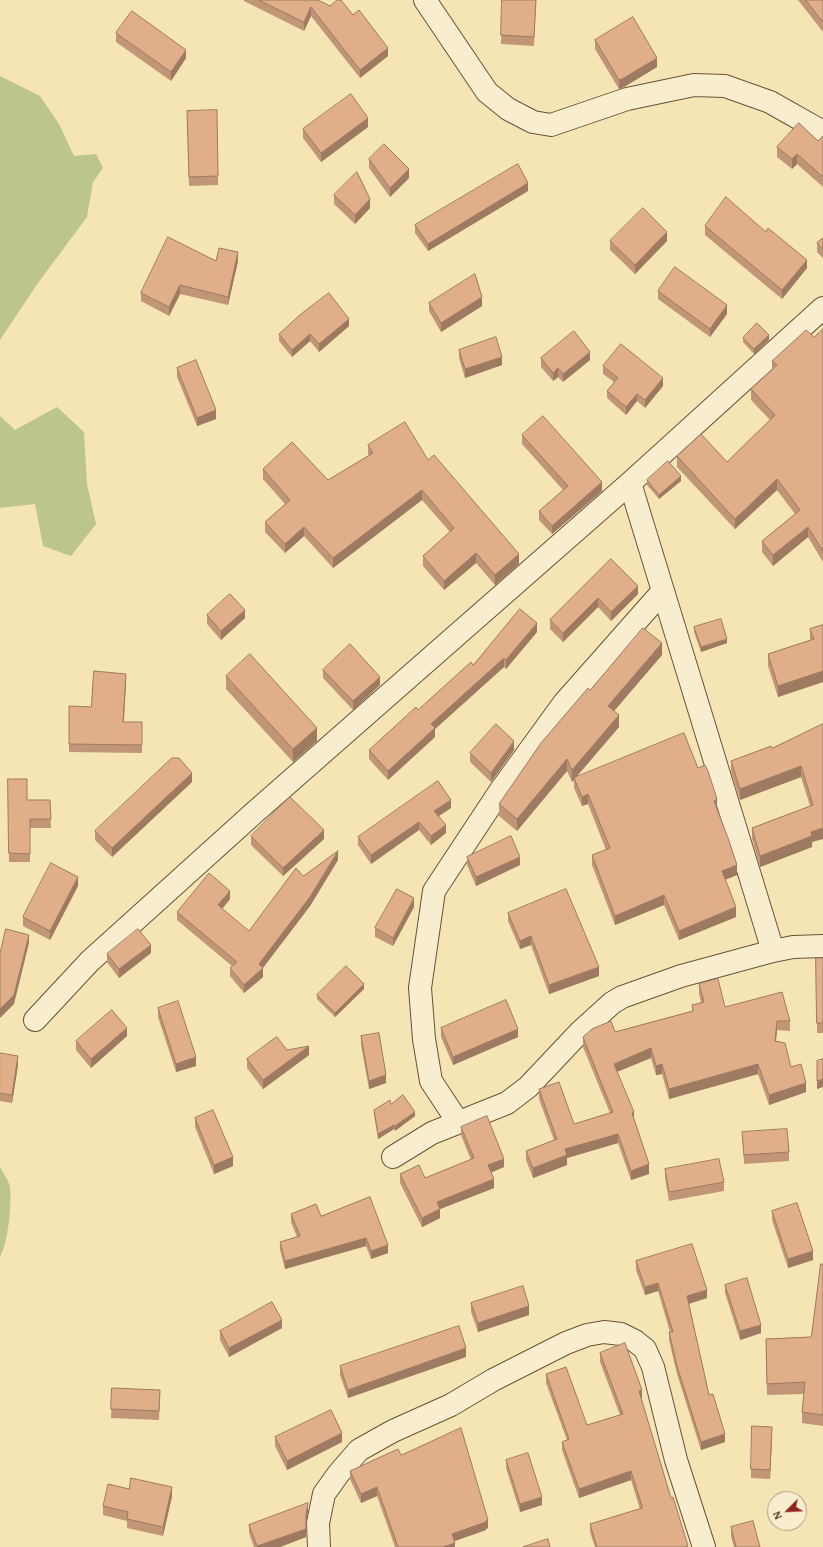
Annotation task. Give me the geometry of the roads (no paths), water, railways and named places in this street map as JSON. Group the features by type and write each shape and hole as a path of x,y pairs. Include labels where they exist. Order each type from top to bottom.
{"street":[{"path":"425,0 486,92 508,109 533,122 551,125 627,99 694,84 725,86 770,102 823,132"},
{"path":"35,1020 90,961 254,812 630,483 823,308"},
{"path":"630,483 773,951"},
{"path":"458,1122 431,1081 424,1040 420,988 434,891 500,791 564,703 663,591"},
{"path":"393,1157 432,1133 507,1103 528,1087 579,1033 622,997 681,976 773,951 793,947 823,946"},
{"path":"319,1547 318,1523 324,1494 339,1473 359,1450 393,1431 451,1405 493,1380 559,1347 587,1335 604,1332 621,1334 636,1341 645,1349 653,1367 676,1460 704,1547"}]}
